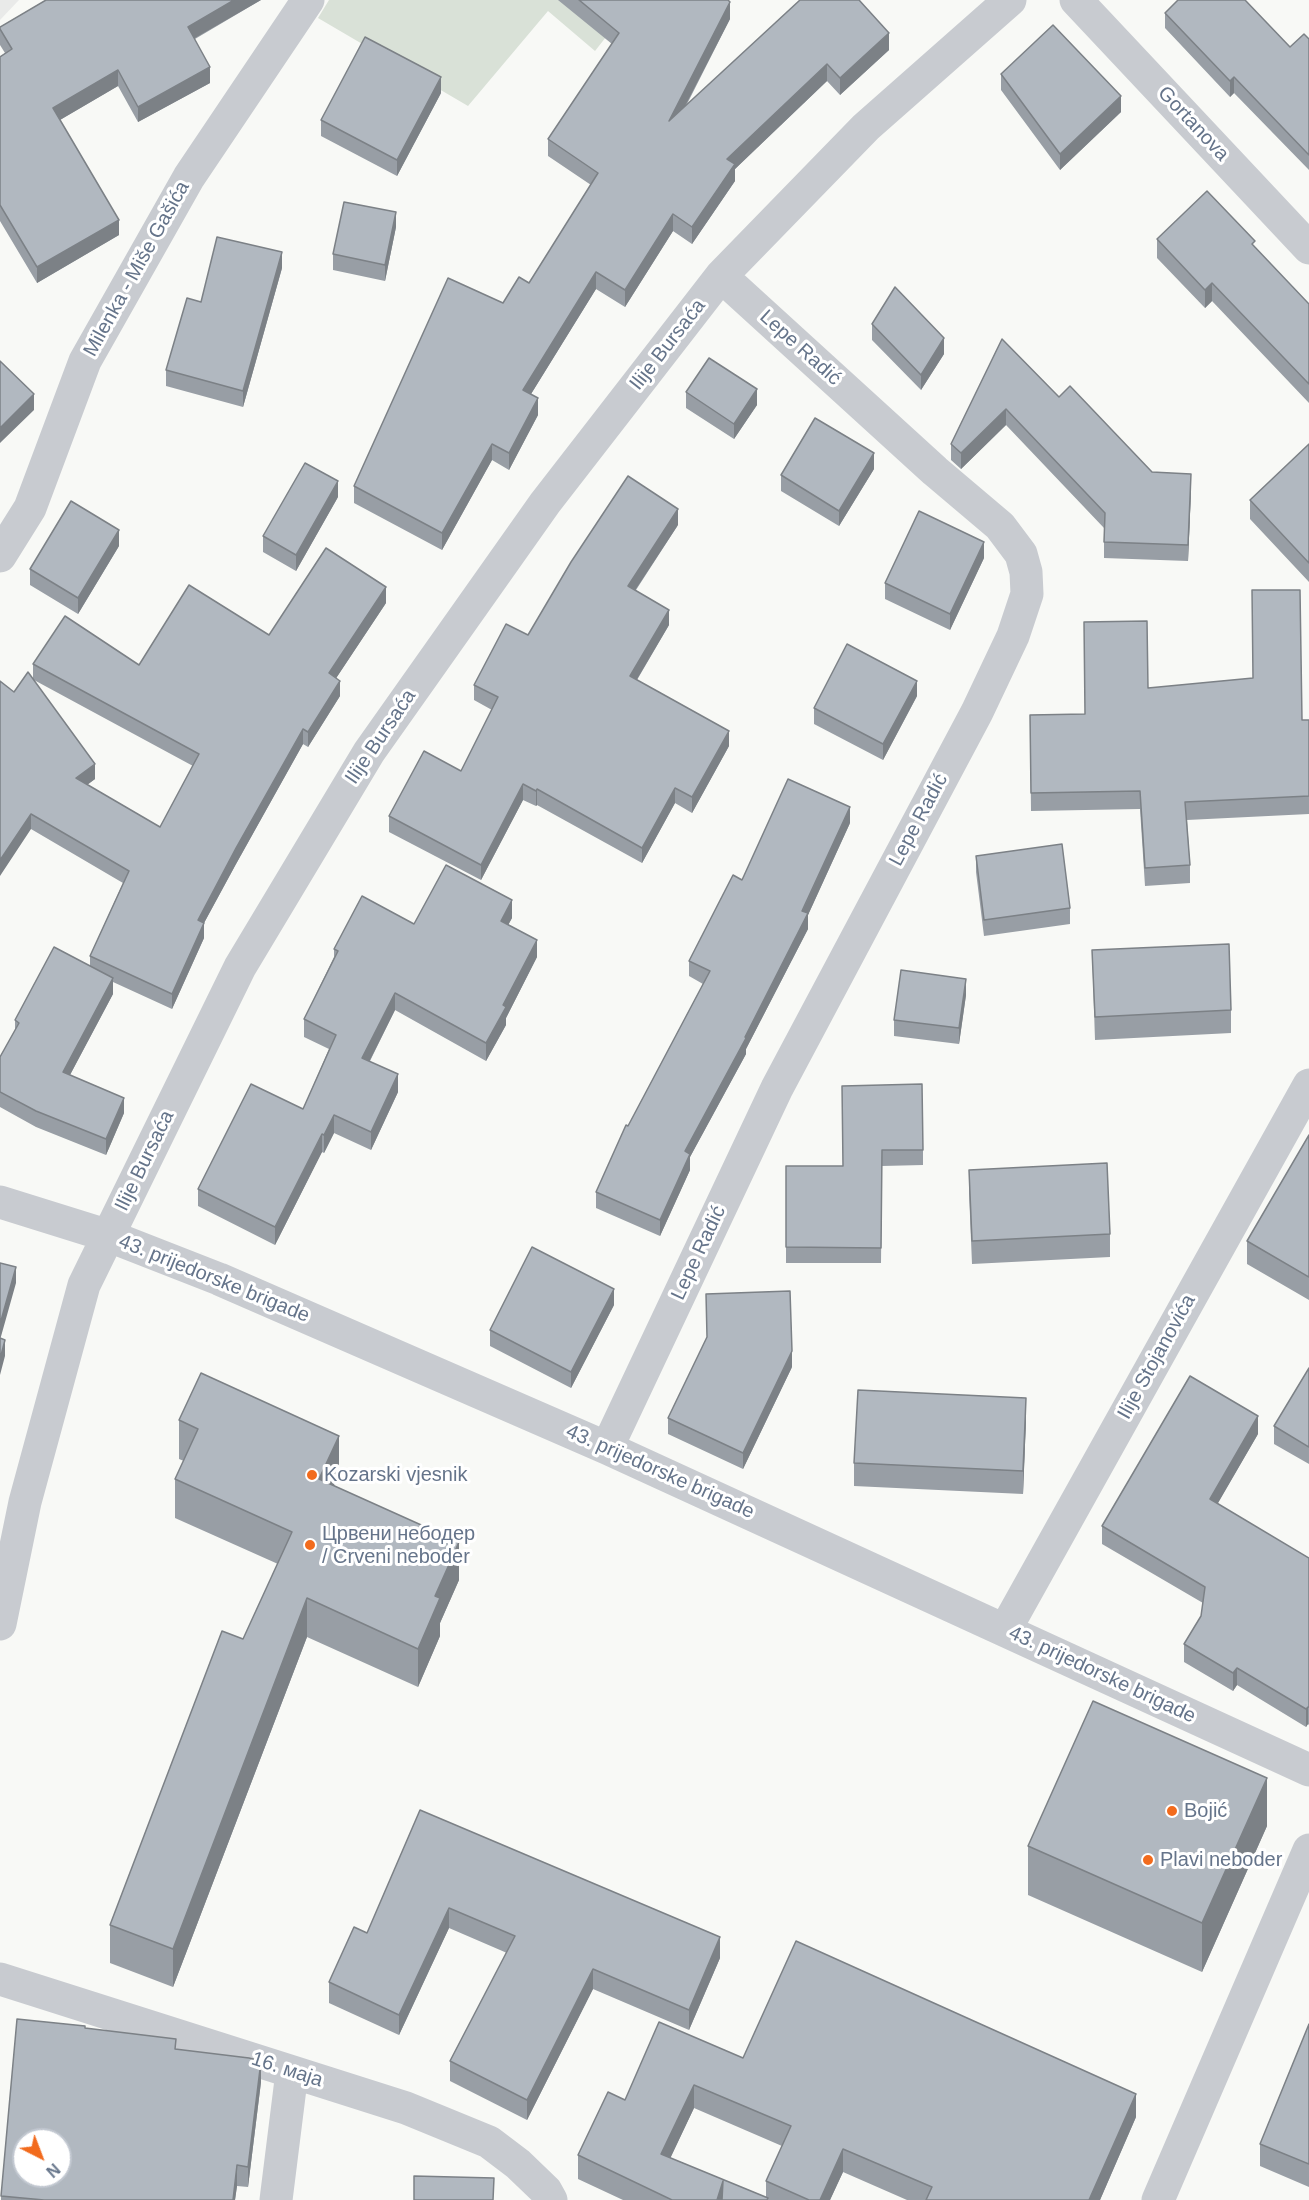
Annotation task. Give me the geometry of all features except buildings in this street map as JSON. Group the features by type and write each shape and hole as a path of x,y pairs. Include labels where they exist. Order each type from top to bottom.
{"street":[{"name":"Milenka - Miše Gašića","path":"0,556 30,508 85,361 189,177 308,0"},
{"name":"Ilije Bursaća","path":"0,1624 25,1502 84,1285 240,968 369,752 545,503 721,276 866,126 1010,0"},
{"name":"Gortanova","path":"1076,0 1309,249"},
{"name":"Lepe Radić","path":"607,1448 777,1088 977,712 1013,636 1027,594 1022,554 1000,526 935,471 721,276"},
{"name":"Ilije Stojanovića","path":"1005,1630 1309,1085"},
{"name":"43. prijedorske brigade","path":"2,1202 109,1236 219,1279 607,1448 1309,1770"},
{"path":"1158,2200 1309,1850"},
{"name":"16. маја","path":"0,1979 406,2108 489,2142 519,2163 546,2191 551,2200"},
{"path":"276,2200 292,2072"}],"shaded area":[{"path":"0,0 19,0 0,20"},
{"path":"329,0 635,0 595,51 548,11 468,106 318,18"}],"place":[{"name":"Kozarski vjesnik","path":"312,1475"},
{"name":"Црвени небодер / Crveni neboder","path":"310,1545"},
{"name":"Bojić","path":"1172,1811"},
{"name":"Plavi neboder","path":"1148,1860"}]}
